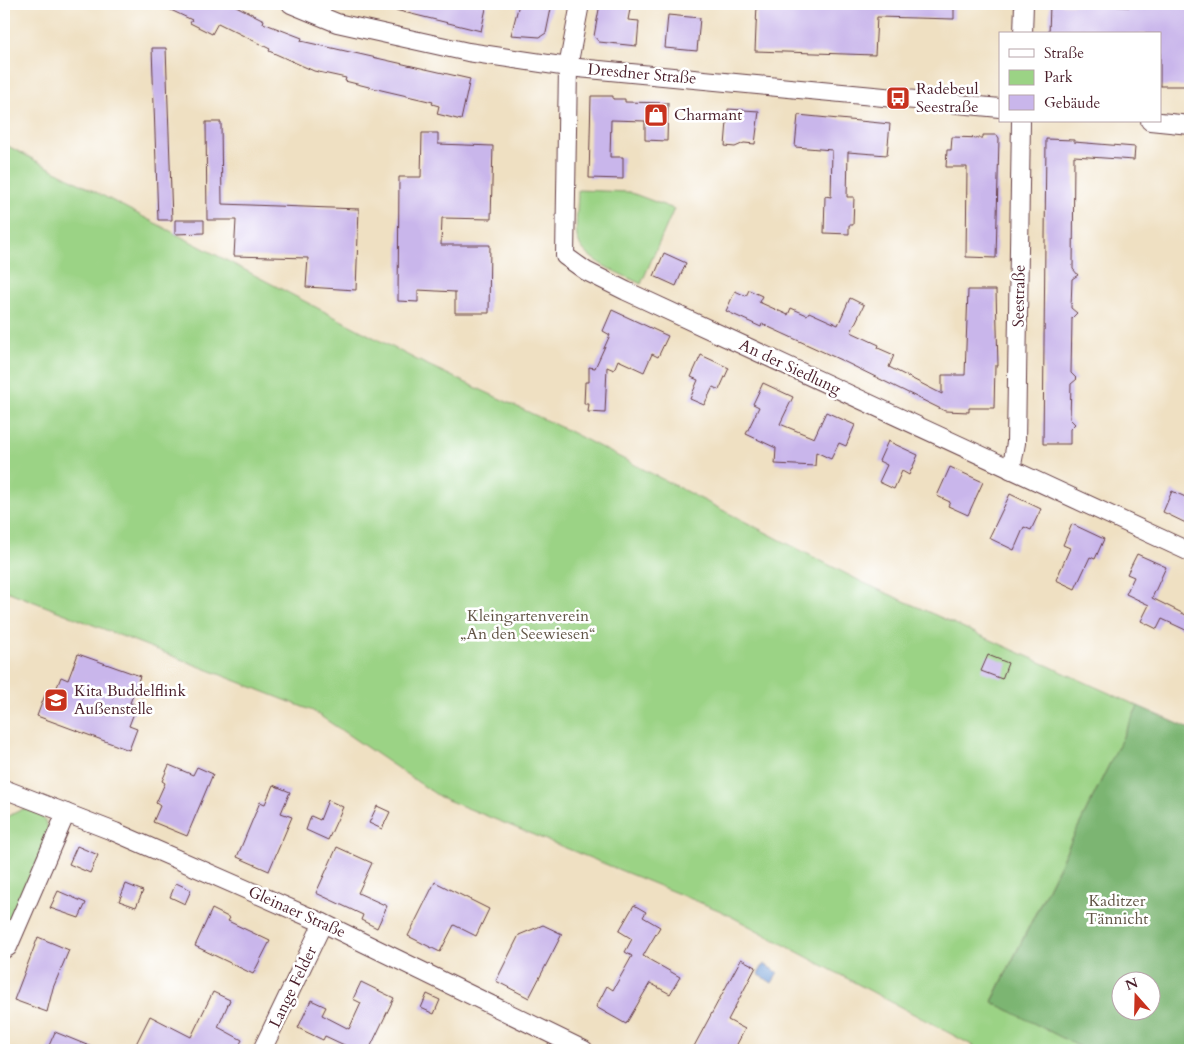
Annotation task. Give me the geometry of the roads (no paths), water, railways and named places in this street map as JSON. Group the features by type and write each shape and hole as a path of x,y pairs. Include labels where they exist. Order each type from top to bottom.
{"street":[{"name":"Dresdner Straße","path":"291,4 337,23 468,52 568,67 999,108"},
{"path":"568,67 580,4"},
{"path":"1023,32 1024,4"},
{"name":"An der Siedlung","path":"568,67 565,256 586,271 1190,552"},
{"name":"Seestraße","path":"1012,470 1016,443 1021,122"},
{"path":"1160,122 1190,125"},
{"name":"Gleinaer Straße","path":"5,792 115,832 323,923 584,1050"},
{"path":"4,949 8,947 66,813"},
{"name":"Lange Felder","path":"262,1050 323,923"}],"water":[{"path":"764,964 778,973 772,983 758,974"}],"place":[{"name":"Radebeul Seestraße","path":"898,98"},
{"name":"Charmant","path":"656,115"},
{"name":"Kita Buddelflink Außenstelle","path":"56,700"}],"park label":[{"name":"Kleingartenverein „An den Seewiesen“","path":"528,625"},
{"name":"Kaditzer Tännicht","path":"1117,910"}]}
